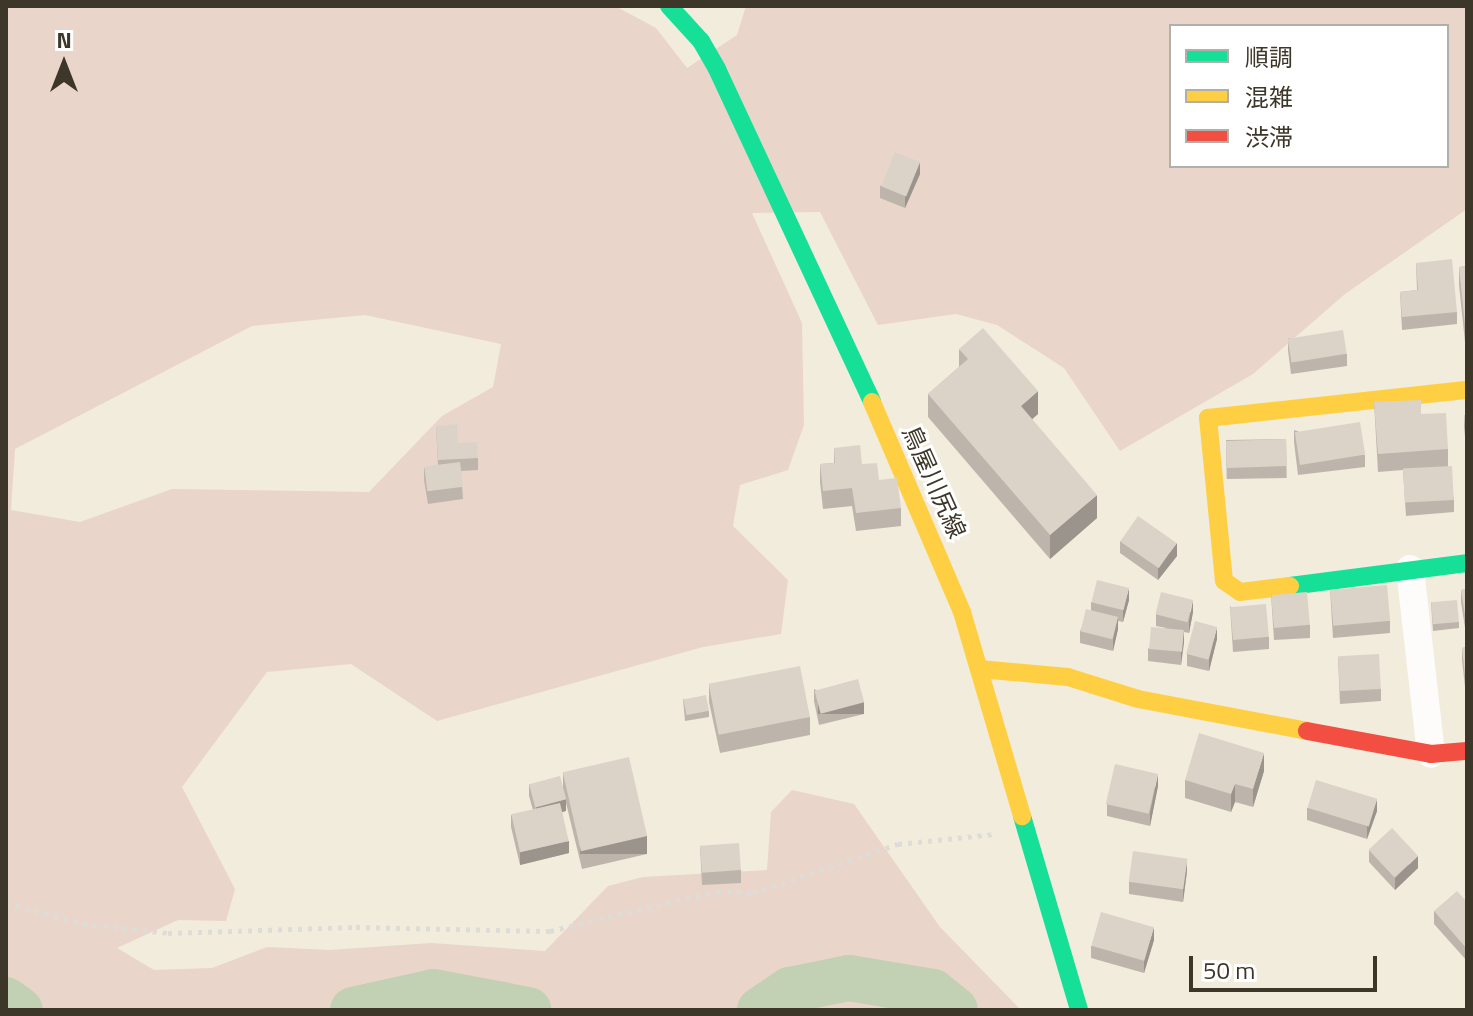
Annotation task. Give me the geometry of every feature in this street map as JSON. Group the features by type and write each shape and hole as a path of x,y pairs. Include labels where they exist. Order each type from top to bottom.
{"street":[{"name":"鳥屋川尻線","path":"669,6 701,41 746,129 931,530 979,669 1079,1010"},
{"path":"1467,390 1208,418 1224,581 1240,592 1467,563"},
{"path":"1410,569 1431,754"},
{"path":"979,669 1068,677 1138,699 1431,754 1467,751"}],"path":[{"path":"6,903 83,924 168,933 356,927 550,931 717,891 753,893 898,844 1027,831"}],"shaded area":[{"path":"6,6 615,6 656,28 687,68 737,35 746,6 1467,6 1467,209 1345,294 1253,374 1120,451 1064,368 997,325 956,314 878,325 820,212 752,213 802,323 804,425 788,470 740,485 733,526 788,580 781,634 703,647 437,721 351,664 267,672 182,787 235,889 226,921 178,920 117,948 154,970 212,968 267,947 330,950 431,943 545,951 608,886 643,877 767,870 771,812 792,790 854,804 940,927 1021,1010 6,1010","holes":["365,315 501,344 493,387 442,416 369,492 172,489 80,522 11,510 15,449 252,326"]}],"building":[{"path":"895,152 920,162 906,196 881,186"},
{"path":"1452,259 1457,312 1402,317 1400,292 1418,290 1416,263"},
{"path":"1467,266 1467,344 1459,267"},
{"path":"983,328 1038,391 1021,406 1097,495 1050,535 928,394 968,359 959,349"},
{"path":"1343,330 1347,354 1291,362 1288,339"},
{"path":"1421,400 1421,414 1446,413 1448,449 1378,454 1374,402"},
{"path":"1464,415 1467,415 1467,445"},
{"path":"1360,422 1365,455 1300,465 1295,432"},
{"path":"457,424 458,443 477,442 478,458 438,460 436,426"},
{"path":"1286,439 1287,466 1227,468 1226,441"},
{"path":"860,445 862,464 877,463 879,480 897,478 901,508 856,513 852,488 823,491 820,464 835,463 834,448"},
{"path":"460,462 463,487 427,491 424,466"},
{"path":"1452,466 1454,500 1405,503 1403,469"},
{"path":"1138,516 1177,543 1159,568 1120,541"},
{"path":"1097,580 1129,588 1123,610 1091,602"},
{"path":"1387,585 1390,621 1333,626 1330,590"},
{"path":"1467,589 1467,615 1465,615 1461,590"},
{"path":"1161,592 1193,600 1187,622 1155,614"},
{"path":"1307,592 1310,625 1274,628 1271,595"},
{"path":"1457,600 1459,622 1433,624 1431,602"},
{"path":"1266,604 1269,637 1233,640 1230,607"},
{"path":"1086,609 1118,617 1112,639 1080,631"},
{"path":"1195,621 1217,627 1208,660 1186,654"},
{"path":"1151,627 1184,630 1182,652 1149,649"},
{"path":"1467,647 1467,684 1466,684 1462,648"},
{"path":"1379,654 1381,689 1340,691 1338,656"},
{"path":"800,666 810,717 719,735 709,684"},
{"path":"858,679 864,702 821,714 815,691"},
{"path":"706,695 709,711 686,715 683,699"},
{"path":"1199,733 1264,753 1253,789 1235,784 1231,794 1185,780"},
{"path":"629,757 647,836 581,851 563,772"},
{"path":"1115,764 1158,774 1149,814 1106,804"},
{"path":"560,776 566,799 535,807 529,784"},
{"path":"1316,780 1377,799 1369,826 1308,808"},
{"path":"560,803 569,841 520,852 511,814"},
{"path":"1392,828 1418,856 1395,878 1369,850"},
{"path":"739,843 741,870 702,873 700,846"},
{"path":"1133,851 1187,859 1183,889 1129,882"},
{"path":"1457,891 1467,902 1467,949 1434,911"},
{"path":"1101,912 1154,927 1144,961 1091,946"}],"waterway":[{"path":"760,1010 790,990 849,978 933,992 955,1010"},
{"path":"353,1010 434,992 528,1010"},
{"path":"6,1000 20,1010"}],"traffic: fast":[{"path":"669,6 701,41 717,69 872,402"},
{"path":"1290,586 1467,563"},
{"path":"1022,816 1079,1010"}],"traffic: slow":[{"path":"1290,586 1240,592 1224,581 1208,418 1467,390"},
{"path":"872,402 962,612 1022,816"},
{"path":"979,669 1068,677 1138,699 1307,731"}],"traffic: jam":[{"path":"1307,731 1431,754 1467,751"}]}
